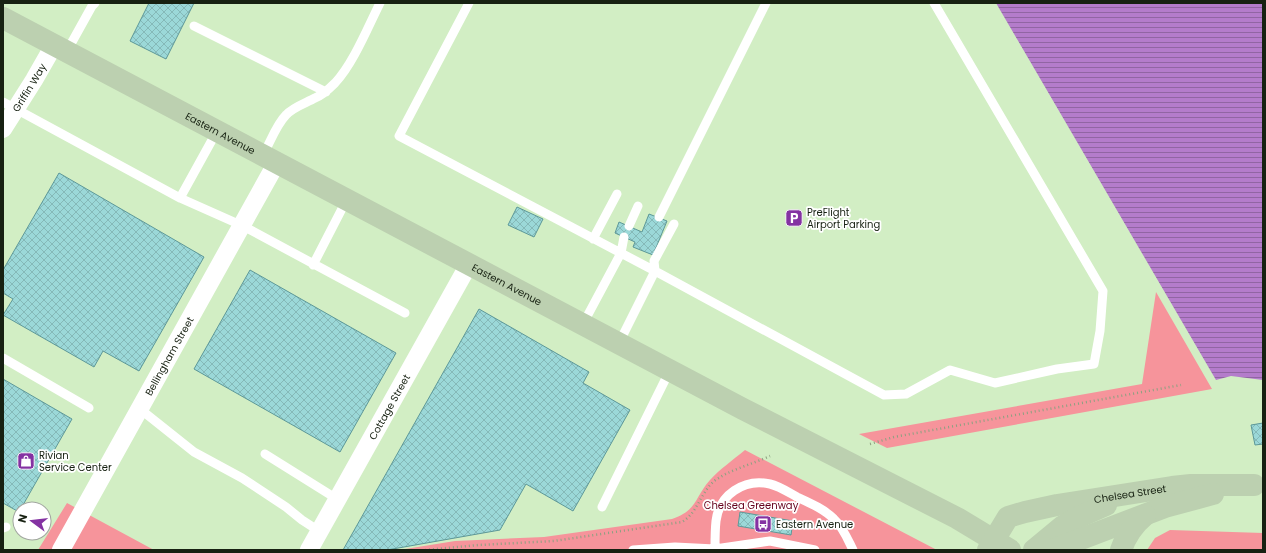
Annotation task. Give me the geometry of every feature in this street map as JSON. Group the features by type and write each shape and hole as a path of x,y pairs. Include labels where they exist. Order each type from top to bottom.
{"main road":[{"name":"Eastern Avenue","path":"3,18 670,370 957,518 997,547"},
{"name":"Chelsea Street","path":"997,547 1008,516 1057,505 1153,490 1191,486 1258,484"},
{"name":"Chelsea Street","path":"1052,550 1166,507 1258,484"},
{"path":"1034,550 1063,526 1079,517 1116,501 1153,490"},
{"path":"1121,550 1126,537 1132,528 1147,514"}],"street":[{"name":"Griffin Way","path":"3,129 9,105 60,48"},
{"name":"Bellingham Street","path":"61,550 243,226 270,159"},
{"name":"Cottage Street","path":"309,550 469,264"}],"lane":[{"path":"270,159 280,124 286,114 296,107 326,92 336,82 345,71 380,3"},
{"path":"469,3 400,136 655,271 884,395 906,394 950,370 995,383 1057,369 1094,364 1100,331 1103,291 934,3"},
{"path":"659,217 766,3"},
{"path":"60,48 92,4"},
{"path":"194,26 326,92"},
{"path":"9,105 180,198 243,226 313,265 405,313"},
{"path":"180,198 218,131"},
{"path":"593,239 617,194"},
{"path":"313,265 348,199"},
{"path":"629,226 638,206"},
{"path":"619,343 655,271 654,260 674,224"},
{"path":"583,324 621,253 624,237"},
{"path":"3,358 89,408"},
{"path":"602,507 670,370"},
{"path":"140,409 194,452 242,478 319,531"},
{"path":"265,454 338,499"},
{"path":"716,549 716,520 718,512 726,498 737,488 749,484 760,483 774,485 829,514 839,524 853,550"},
{"path":"633,550 675,547 716,549 770,541 815,550"}],"path":[{"path":"870,444 894,437 1181,385"},
{"path":"425,550 479,545 554,542 682,522 689,518 710,485 718,478 770,456"}],"green space":[{"path":"1156,292 1212,389 887,448 859,434 1142,384"},
{"name":"Chelsea Greenway","path":"745,450 937,550 399,550 455,541 544,537 672,519 687,512 695,503 710,480 722,468"},
{"path":"67,503 154,550 38,550 44,541 52,541 52,527"},
{"path":"1170,530 1263,533 1263,550 1147,550 1155,538"}],"shaded area":[{"path":"996,3 1263,3 1263,380 1231,376 1216,380"}],"building":[{"path":"149,3 194,3 166,59 130,41"},
{"path":"59,173 204,257 139,371 103,351 94,367 3,315 13,299 3,293 3,270"},
{"path":"517,207 543,219 534,237 508,225"},
{"path":"649,214 667,221 653,255 633,247 635,242 615,233 619,222 642,232"},
{"path":"250,270 396,353 340,452 194,369"},
{"path":"479,309 589,372 583,383 630,410 573,511 526,484 500,530 387,550 343,550"},
{"name":"Rivian Service Center","path":"3,379 72,419 25,501 12,501 12,508 3,503"},
{"path":"1263,423 1263,444 1255,445 1251,425"},
{"path":"740,512 793,521 791,535 738,526"}],"place":[{"name":"PreFlight Airport Parking","path":"794,218"},
{"name":"Rivian Service Center","path":"26,461"},
{"name":"Eastern Avenue","path":"763,524"}]}
